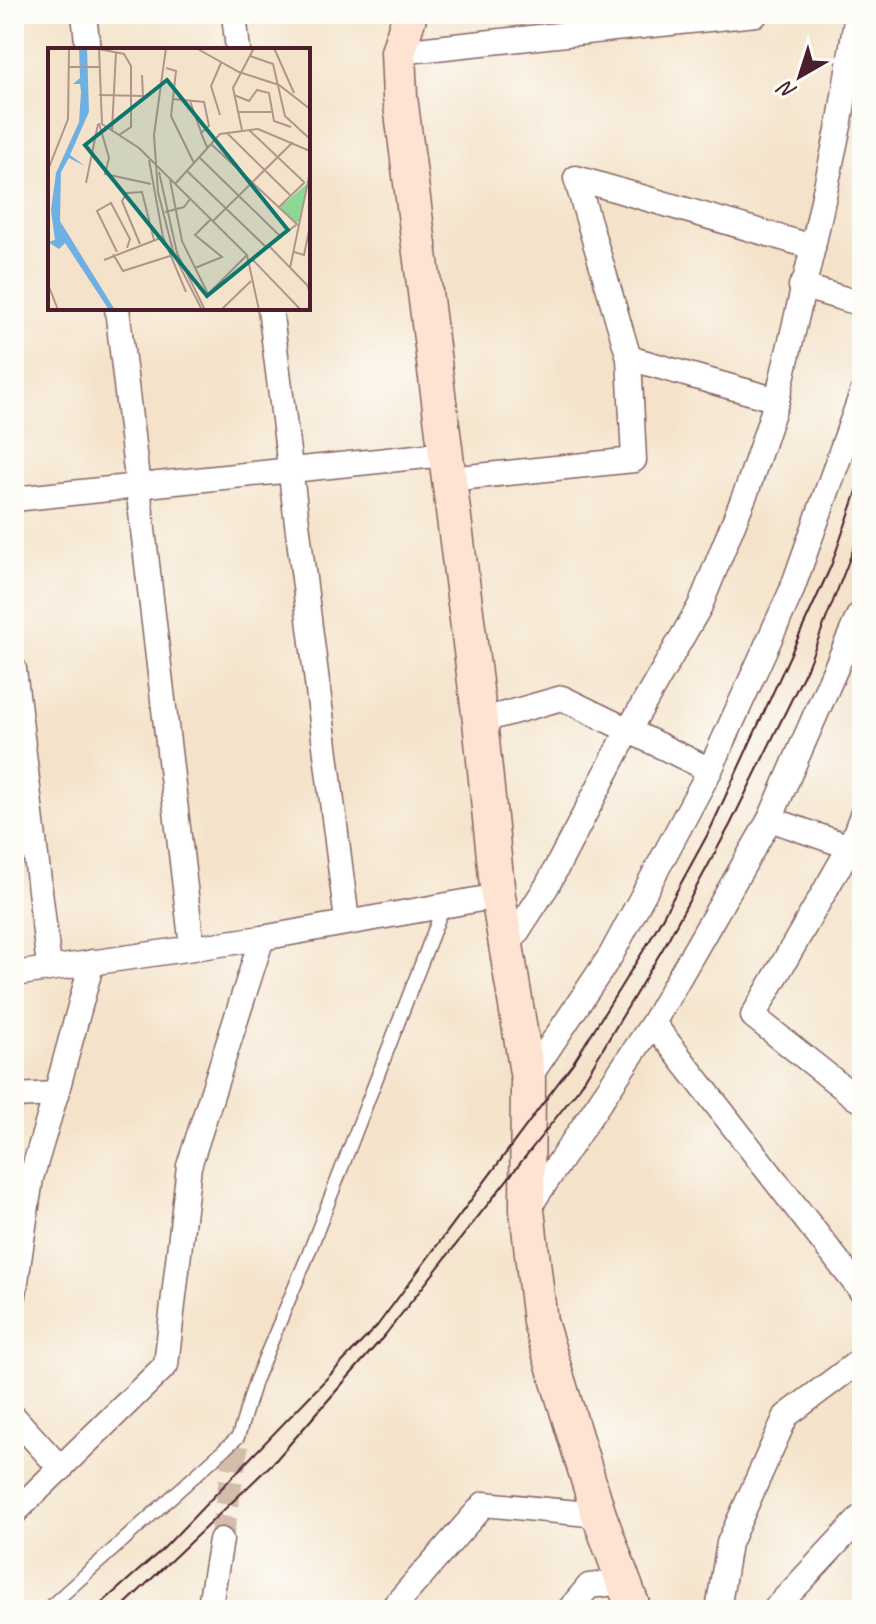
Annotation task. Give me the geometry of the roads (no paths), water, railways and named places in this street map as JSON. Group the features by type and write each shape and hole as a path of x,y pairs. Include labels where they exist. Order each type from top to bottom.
{"street":[{"path":"84,14 88,48"},
{"path":"234,14 238,48"},
{"path":"409,14 398,52 400,97 480,721 498,896 528,1079 527,1210 540,1322 599,1515 629,1596"},
{"path":"398,52 756,14"},
{"path":"506,949 547,886 628,731 700,606 748,487 777,400 801,286 813,247 840,121 857,14"},
{"path":"14,499 291,470 634,460 629,358 576,178 813,247"},
{"path":"801,286 862,304"},
{"path":"117,310 192,947"},
{"path":"270,310 347,921"},
{"path":"629,358 777,400"},
{"path":"528,1079 611,955 710,770 791,592 862,393"},
{"path":"527,1210 653,1023 770,819 861,612"},
{"path":"14,669 49,967"},
{"path":"480,721 562,698 710,770"},
{"path":"862,815 850,847 753,1016 856,1098 862,1095"},
{"path":"770,819 850,847"},
{"path":"14,974 262,938 498,896"},
{"path":"14,1513 166,1365 189,1166 262,938"},
{"path":"14,1295 31,1178 92,962"},
{"path":"653,1023 862,1292"},
{"path":"14,1096 56,1094"},
{"path":"718,1610 729,1543 786,1416 862,1359"},
{"path":"14,1417 61,1469"},
{"path":"391,1610 484,1504 599,1515"},
{"path":"774,1610 862,1516"},
{"path":"213,1610 210,1605 221,1540"},
{"path":"569,1610 589,1586 629,1596"}],"lane":[{"path":"46,1610 238,1437 255,1381 308,1255 445,904"}],"tunnel":[{"path":"221,1540 238,1437"}],"tram line":[{"path":"94,1610 164,1548 377,1326 573,1063 650,940 710,830 831,566 862,477"},
{"path":"119,1610 275,1461 385,1335 580,1087 665,945 730,825 807,668 862,527"}]}
